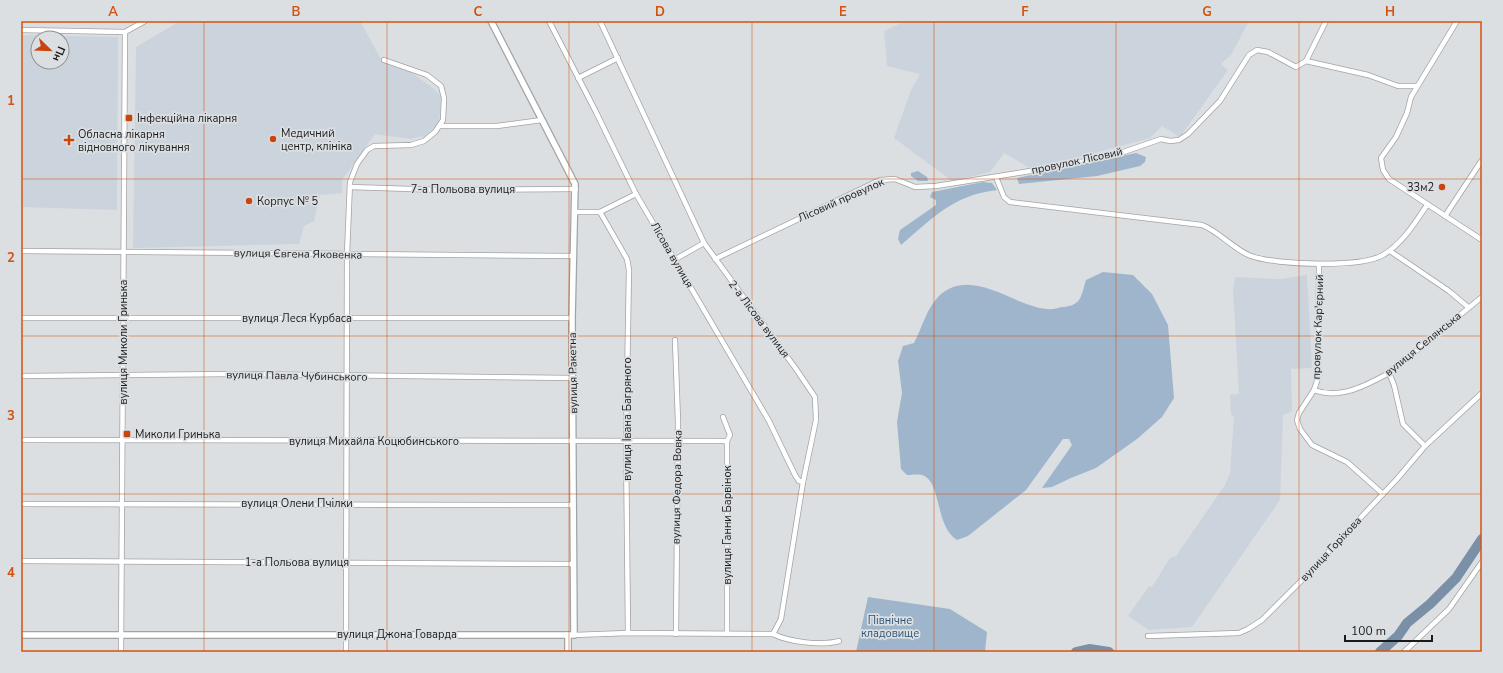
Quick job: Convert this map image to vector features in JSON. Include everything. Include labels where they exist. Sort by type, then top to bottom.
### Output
[{"type":"street","points":[[21,30],[125,32],[145,21]]},
{"type":"street","name":"вулиця Ракетна","points":[[491,21],[571,174],[576,189],[572,318],[573,564],[571,635],[568,652]]},
{"type":"street","name":"Лісова вулиця","points":[[549,21],[636,194],[769,421],[795,475],[799,481],[803,482]]},
{"type":"street","name":"2-а Лісова вулиця","points":[[600,21],[704,243],[815,397],[816,420],[803,482],[781,619],[773,634]]},
{"type":"street","points":[[1326,21],[1306,61],[1368,75],[1398,86],[1417,86]]},
{"type":"street","points":[[1457,21],[1417,86],[1409,102],[1407,113],[1396,137],[1381,158],[1382,165],[1389,179],[1482,240]]},
{"type":"street","name":"вулиця Миколи Гринька","points":[[121,652],[125,32]]},
{"type":"street","name":"провулок Лісовий","points":[[996,177],[1115,155],[1161,138],[1170,141],[1179,140],[1188,134],[1220,101],[1249,55],[1257,50],[1268,52],[1296,67],[1306,61]]},
{"type":"street","points":[[578,78],[618,58]]},
{"type":"street","points":[[346,652],[347,254],[350,187],[352,175],[357,164],[368,150],[374,146],[411,145],[424,141],[440,126],[443,120],[444,98],[441,86],[427,75],[384,60]]},
{"type":"street","points":[[440,126],[497,126],[542,120]]},
{"type":"street","points":[[1445,216],[1482,160]]},
{"type":"street","points":[[996,177],[1004,197],[1013,203],[1059,207],[1202,225],[1213,230],[1251,256],[1319,265]]},
{"type":"street","name":"Лісовий провулок","points":[[715,259],[880,180],[895,179],[908,185],[927,187],[996,177]]},
{"type":"street","name":"7-а Польова вулиця","points":[[350,187],[442,190],[576,189]]},
{"type":"street","points":[[576,212],[600,212],[636,194]]},
{"type":"street","name":"провулок Кар'єрний","points":[[1314,390],[1318,378],[1319,265],[1371,260],[1390,251],[1409,231],[1427,205]]},
{"type":"street","name":"вулиця Івана Багряного","points":[[600,212],[628,264],[626,442],[628,633]]},
{"type":"street","points":[[674,260],[704,243]]},
{"type":"street","name":"вулиця Євгена Яковенка","points":[[21,251],[574,256]]},
{"type":"street","points":[[1390,251],[1449,291],[1468,307]]},
{"type":"street","name":"вулиця Селянська","points":[[1314,390],[1327,394],[1338,394],[1372,382],[1389,373],[1442,332],[1468,307],[1482,297]]},
{"type":"street","name":"вулиця Леся Курбаса","points":[[21,318],[572,318]]},
{"type":"street","name":"вулиця Федора Вовка","points":[[675,340],[677,441],[676,634]]},
{"type":"street","points":[[1389,373],[1394,385],[1403,424],[1425,446]]},
{"type":"street","name":"вулиця Павла Чубинського","points":[[21,376],[232,374],[347,377],[573,378]]},
{"type":"street","points":[[1314,390],[1300,409],[1298,417],[1298,424],[1304,435],[1316,448],[1346,462],[1383,494]]},
{"type":"street","name":"вулиця Горіхова","points":[[1148,636],[1238,633],[1248,630],[1262,620],[1304,579],[1383,494],[1425,446],[1482,393]]},
{"type":"street","name":"вулиця Ганни Барвінок","points":[[723,417],[730,433],[727,442],[727,634]]},
{"type":"street","name":"вулиця Михайла Коцюбинського","points":[[21,440],[727,442]]},
{"type":"street","name":"вулиця Олени Пчілки","points":[[21,504],[346,503],[573,505]]},
{"type":"street","name":"1-а Польова вулиця","points":[[21,561],[573,564]]},
{"type":"street","points":[[1404,652],[1448,609],[1482,562]]},
{"type":"street","name":"вулиця Джона Говарда","points":[[21,635],[773,634],[780,638],[828,644],[839,641]]},
{"type":"shaded area","points":[[180,21],[360,21],[382,61],[412,73],[433,88],[441,96],[439,123],[425,136],[410,139],[375,134],[342,180],[342,193],[320,195],[314,221],[304,226],[299,244],[133,248],[136,47]]},
{"type":"shaded area","points":[[901,21],[1249,21],[1231,55],[1221,64],[1228,70],[1180,137],[1162,126],[1150,138],[1055,164],[1030,168],[1004,153],[990,172],[952,181],[894,138],[911,90],[920,74],[887,66],[884,31],[901,23]]},
{"type":"shaded area","name":"Обласна лікарня відновного лікування","points":[[21,35],[30,35],[30,70],[70,70],[70,36],[118,37],[117,210],[21,207]]},
{"type":"shaded area","points":[[1307,275],[1312,368],[1291,369],[1292,411],[1283,415],[1280,500],[1192,627],[1149,630],[1128,616],[1149,586],[1152,587],[1170,558],[1176,556],[1225,485],[1230,473],[1234,417],[1231,414],[1230,395],[1239,394],[1233,289],[1235,277],[1280,279]]},
{"type":"green space","points":[[1136,153],[1146,157],[1145,162],[1140,166],[1097,176],[1019,184],[1017,178]]},
{"type":"green space","points":[[918,171],[927,177],[928,181],[918,181],[911,176],[911,173]]},
{"type":"green space","points":[[983,182],[992,183],[997,190],[968,197],[956,202],[944,209],[901,245],[898,239],[900,230],[936,205],[936,200],[930,197],[932,192]]},
{"type":"green space","points":[[1103,272],[1133,275],[1152,294],[1168,325],[1174,398],[1162,417],[1137,439],[1096,468],[1052,487],[1042,488],[1072,445],[1069,439],[1063,439],[1026,490],[968,536],[957,540],[950,534],[945,526],[931,482],[922,475],[907,475],[901,469],[897,422],[902,393],[898,361],[903,346],[914,343],[927,313],[934,302],[950,288],[964,285],[978,286],[1034,306],[1053,309],[1076,303],[1080,298],[1086,280]]},
{"type":"green space","name":"Північне кладовище","points":[[868,597],[950,609],[987,632],[985,652],[856,652]]},
{"type":"waterway","points":[[1380,652],[1398,636],[1407,623],[1430,604],[1456,578],[1482,539]]},
{"type":"waterway","points":[[1076,652],[1089,649],[1109,652]]},
{"type":"place","name":"Інфекційна лікарня","points":[[129,118]]},
{"type":"place","name":"Медичний центр, клініка","points":[[273,139]]},
{"type":"place","name":"Обласна лікарня відновного лікування","points":[[69,140]]},
{"type":"place","name":"33м2","points":[[1442,187]]},
{"type":"place","name":"Корпус № 5","points":[[249,201]]},
{"type":"place","name":"Миколи Гринька","points":[[127,434]]}]
